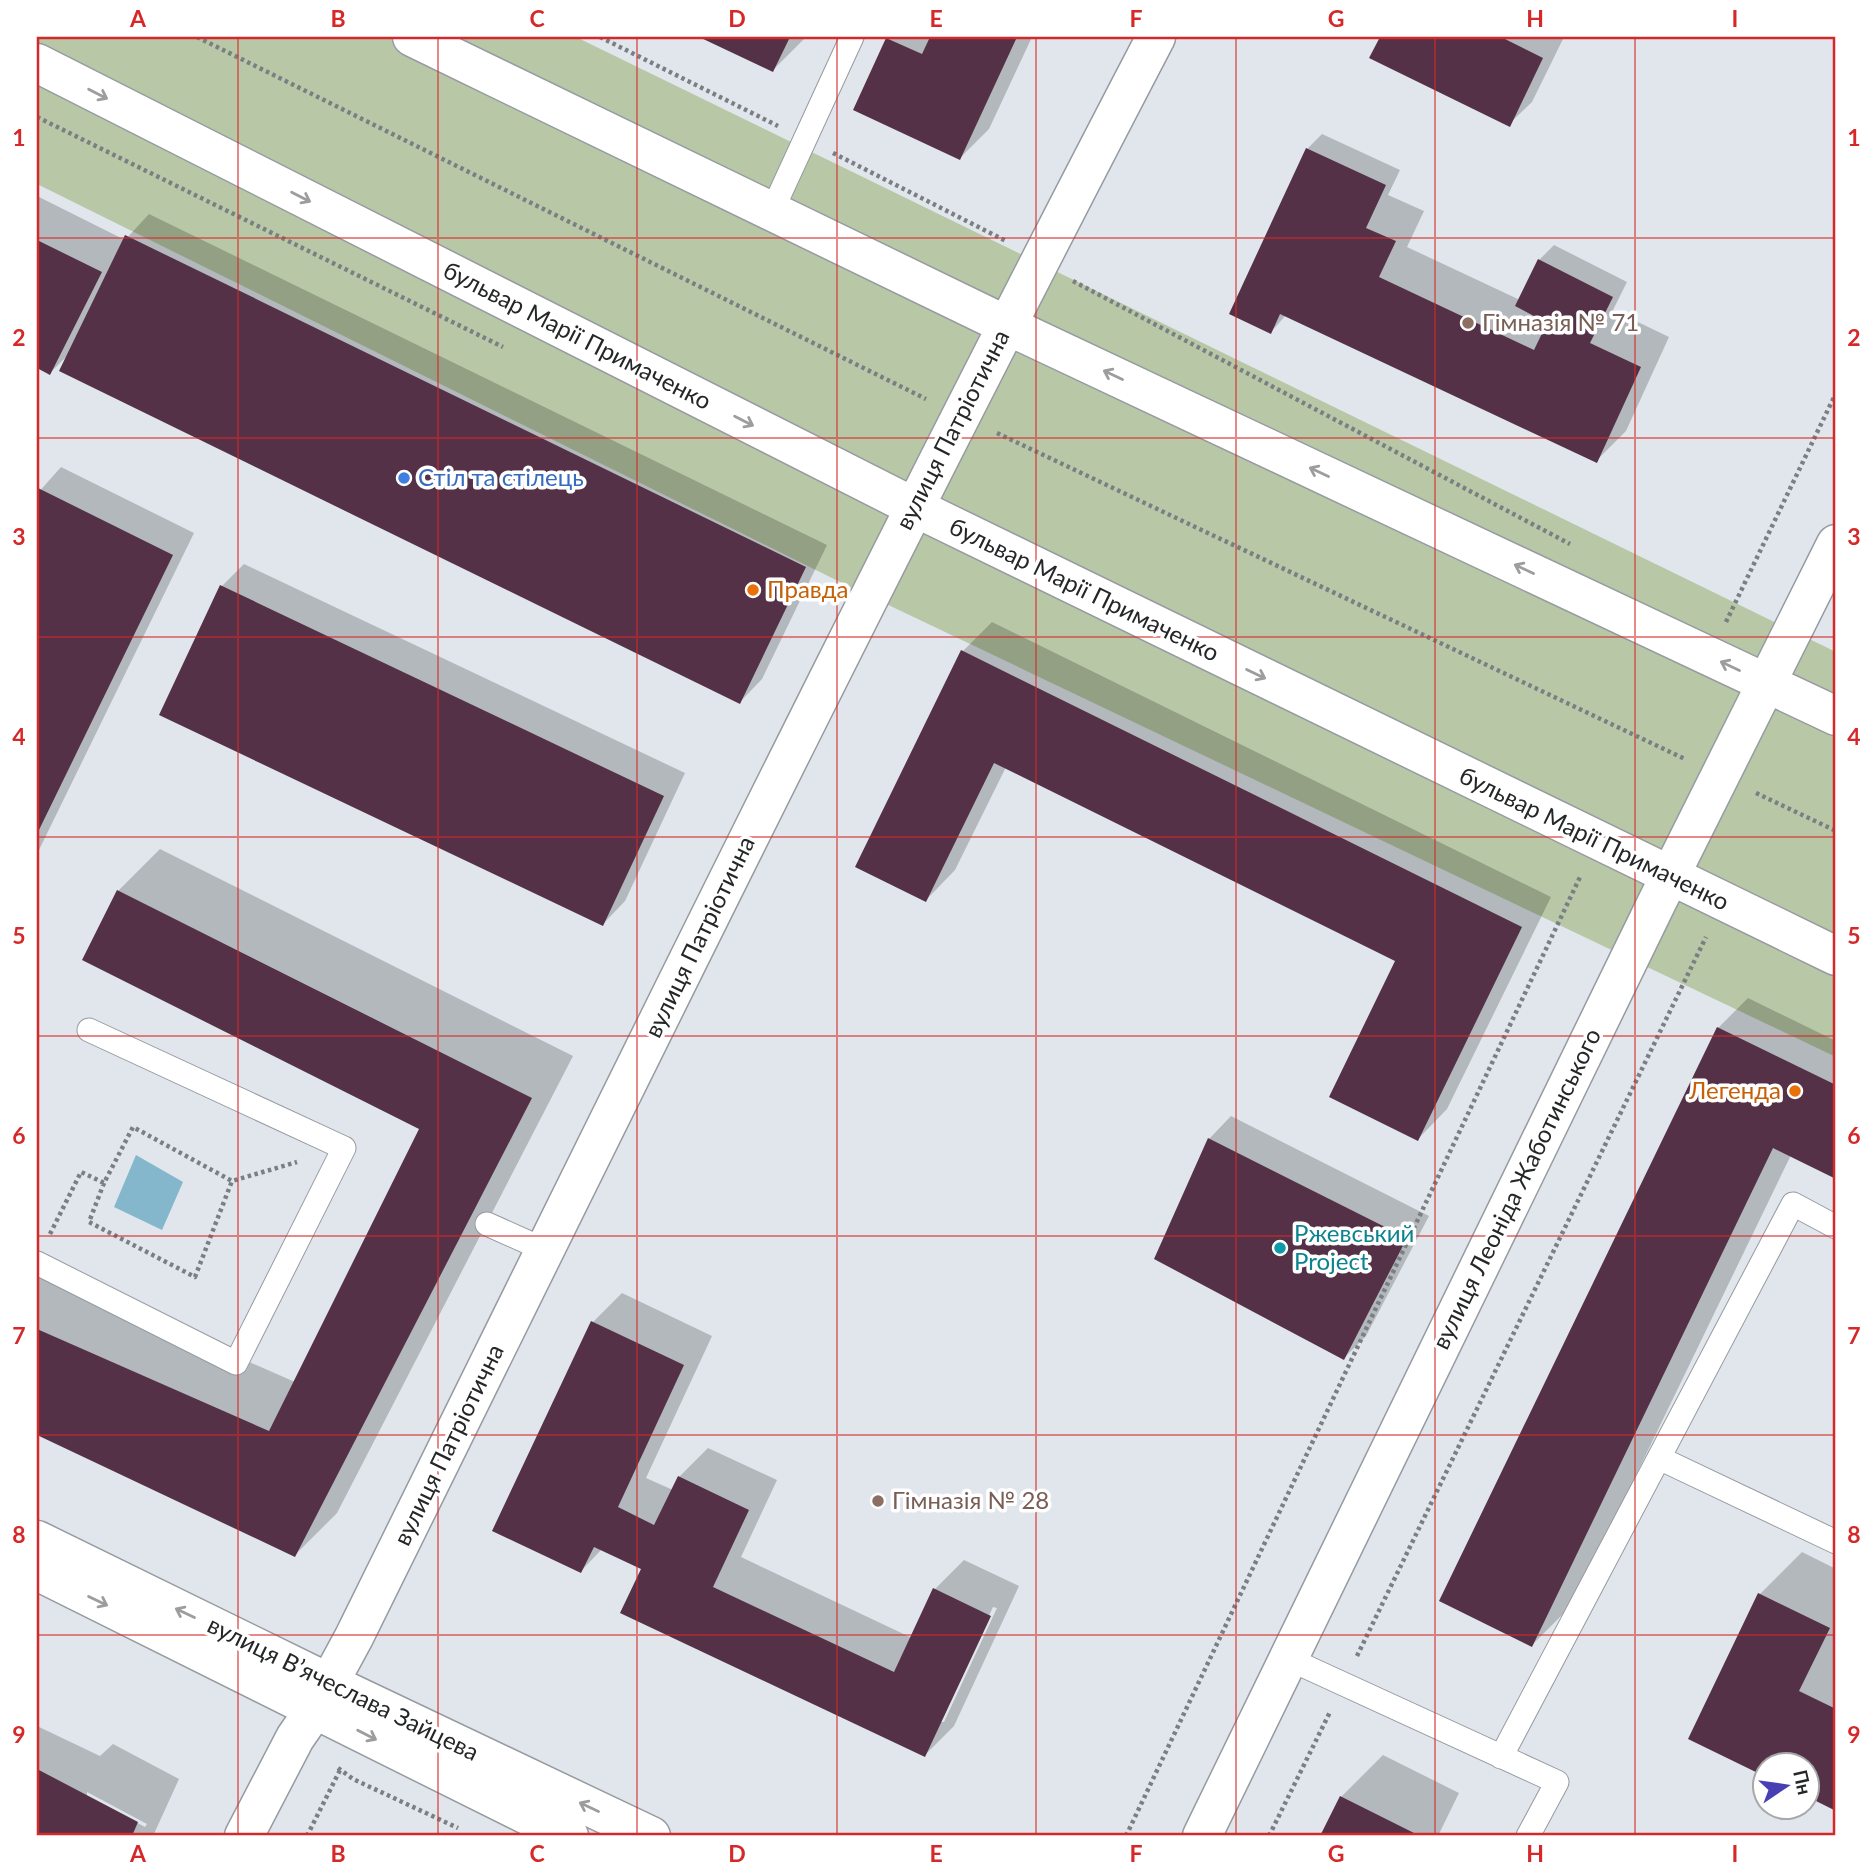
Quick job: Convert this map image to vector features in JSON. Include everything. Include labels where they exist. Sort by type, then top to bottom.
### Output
[{"type":"street","points":[[412,37],[456,46],[772,211],[1006,325],[1836,716]]},
{"type":"street","name":"вулиця Патріотична","points":[[243,1836],[295,1738],[322,1696],[354,1637],[914,507],[1156,37]]},
{"type":"street","name":"бульвар Марії Примаченко","points":[[37,63],[914,507],[1836,956]]},
{"type":"street","name":"вулиця Леоніда Жаботинського","points":[[1202,1836],[1836,544]]},
{"type":"street","name":"вулиця Вʼячеслава Зайцева","points":[[37,1540],[322,1696],[569,1836]]},
{"type":"street","name":"вулиця Вʼячеслава Зайцева","points":[[37,1571],[651,1836]]},
{"type":"lane","points":[[772,211],[852,37]]},
{"type":"lane","points":[[37,1263],[236,1363],[344,1148],[89,1030]]},
{"type":"lane","points":[[1501,1757],[1793,1204],[1836,1227]]},
{"type":"lane","points":[[487,1224],[545,1251]]},
{"type":"lane","points":[[1659,1458],[1836,1542]]},
{"type":"lane","points":[[1289,1659],[1557,1782],[1528,1836]]},
{"type":"path","points":[[197,37],[960,416],[1836,831]]},
{"type":"path","points":[[37,117],[510,351]]},
{"type":"path","points":[[1001,237],[1038,262],[1578,548]]},
{"type":"path","points":[[1725,626],[1836,393]]},
{"type":"path","points":[[1126,1836],[1585,867]]},
{"type":"path","points":[[1269,1836],[1711,927]]},
{"type":"path","points":[[232,1181],[195,1277],[89,1222],[104,1183],[132,1127],[232,1181],[344,1148]]},
{"type":"path","points":[[48,1239],[80,1172],[104,1183]]},
{"type":"path","points":[[307,1836],[340,1770]]},
{"type":"green space","points":[[37,37],[576,37],[1836,652],[1836,1057],[838,581],[37,184]]},
{"type":"water","points":[[136,1155],[183,1182],[162,1230],[114,1207]]},
{"type":"building","points":[[699,37],[790,37],[773,72]]},
{"type":"building","points":[[930,37],[1017,37],[960,160],[853,110],[886,38],[922,54]]},
{"type":"building","points":[[1380,37],[1501,37],[1543,58],[1510,127],[1369,58]]},
{"type":"building","points":[[1306,148],[1386,185],[1366,228],[1396,241],[1379,277],[1534,350],[1547,323],[1515,306],[1538,259],[1613,297],[1590,343],[1641,367],[1597,463],[1280,314],[1271,334],[1229,314]]},
{"type":"building","points":[[125,235],[806,567],[740,704],[59,371]]},
{"type":"building","points":[[37,240],[102,272],[50,375],[37,368]]},
{"type":"building","points":[[38,488],[173,555],[37,834],[37,490]]},
{"type":"building","points":[[220,585],[664,796],[603,926],[159,715]]},
{"type":"building","points":[[961,650],[1522,927],[1418,1141],[1329,1097],[1395,961],[994,763],[926,902],[855,867]]},
{"type":"building","points":[[117,890],[532,1098],[295,1557],[37,1435],[37,1329],[269,1431],[419,1129],[82,960]]},
{"type":"building","points":[[1717,1027],[1836,1085],[1836,1179],[1773,1148],[1532,1647],[1439,1601]]},
{"type":"building","name":"Ржевський Project","points":[[1208,1138],[1407,1238],[1344,1360],[1154,1259]]},
{"type":"building","points":[[591,1321],[684,1365],[618,1507],[654,1525],[678,1476],[749,1510],[713,1587],[894,1672],[933,1588],[991,1616],[925,1757],[620,1613],[641,1569],[594,1547],[581,1573],[492,1531]]},
{"type":"building","points":[[1758,1593],[1830,1628],[1799,1691],[1836,1709],[1836,1811],[1820,1803],[1820,1750],[1750,1750],[1750,1769],[1688,1739]]},
{"type":"building","points":[[37,1769],[138,1822],[132,1836],[37,1836]]},
{"type":"building","points":[[1340,1796],[1420,1836],[1320,1836]]},
{"type":"place","name":"Гімназія № 71","points":[[1468,323]]},
{"type":"place","name":"Стіл та стілець","points":[[404,478]]},
{"type":"place","name":"Правда","points":[[753,590]]},
{"type":"place","name":"Легенда","points":[[1795,1091]]},
{"type":"place","name":"Ржевський Project","points":[[1280,1248]]},
{"type":"place","name":"Гімназія № 28","points":[[878,1501]]}]
